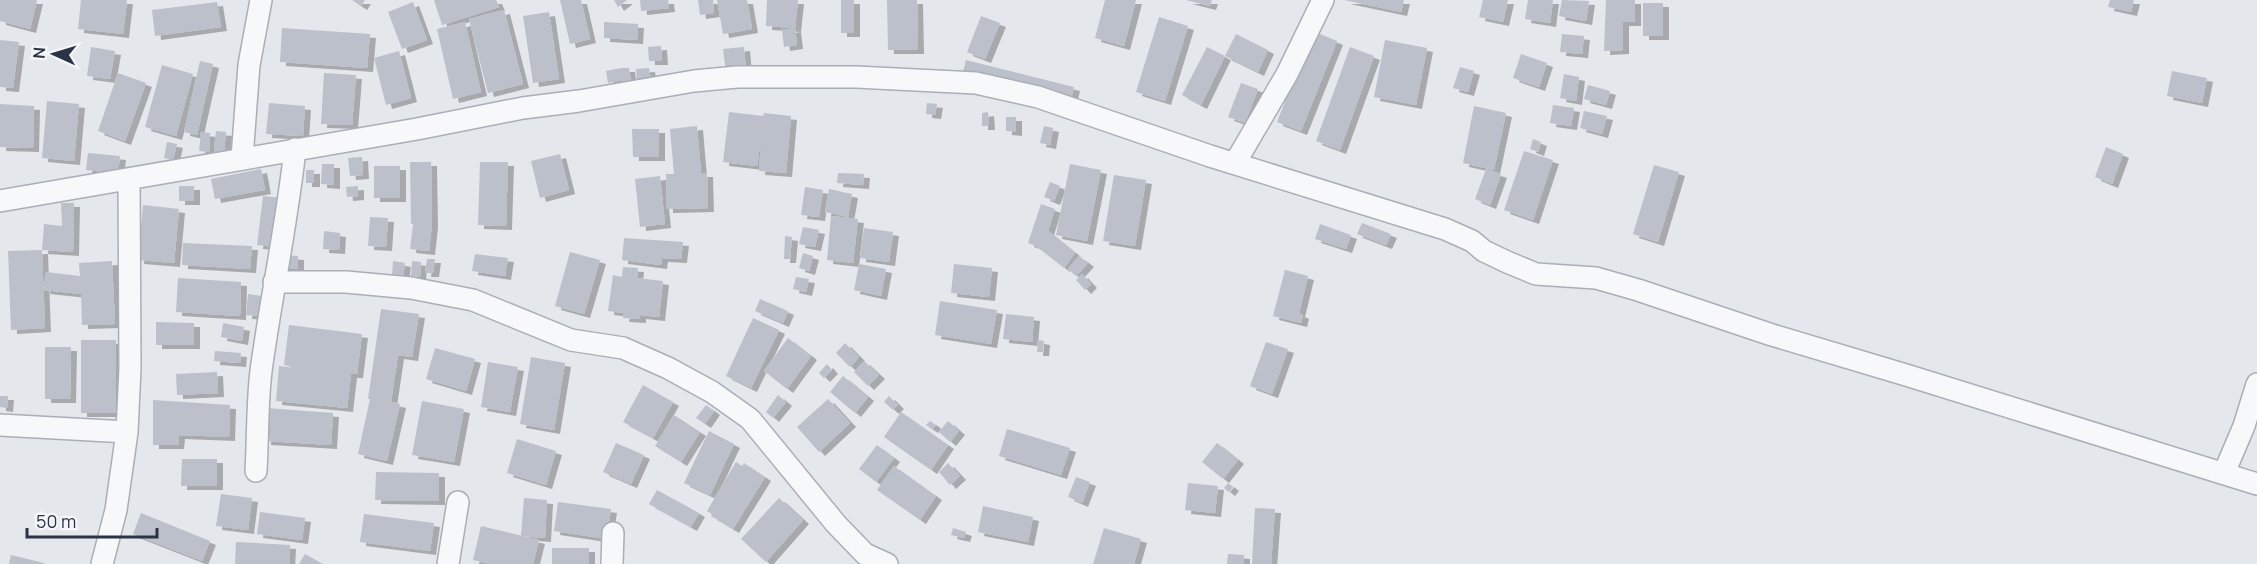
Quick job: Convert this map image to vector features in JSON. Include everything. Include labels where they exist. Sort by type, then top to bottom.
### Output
[{"type":"street","points":[[242,158],[249,65],[261,0]]},
{"type":"street","points":[[1235,163],[1287,74],[1323,0]]},
{"type":"street","points":[[0,201],[417,129],[523,108],[579,101],[694,81],[737,77],[856,77],[976,83],[1038,97],[1235,163],[1445,229],[1472,241],[1484,251],[1536,274],[1596,278],[1638,290],[1772,335],[2257,484]]},
{"type":"street","points":[[256,471],[261,374],[274,282],[288,211],[295,149]]},
{"type":"street","points":[[102,564],[117,510],[127,432],[130,368],[129,179]]},
{"type":"street","points":[[274,282],[346,282],[411,288],[473,300],[572,340],[623,348],[668,368],[712,392],[750,419],[864,559],[887,564]]},
{"type":"street","points":[[2224,473],[2244,426],[2257,384]]},
{"type":"street","points":[[0,425],[127,432]]},
{"type":"street","points":[[448,564],[458,502]]},
{"type":"street","points":[[612,564],[613,533]]},
{"type":"building","points":[[0,0],[37,0],[30,29],[0,21]]},
{"type":"building","points":[[81,0],[127,0],[123,34],[78,29]]},
{"type":"building","points":[[352,0],[365,0],[361,6]]},
{"type":"building","points":[[434,0],[496,0],[499,7],[442,25]]},
{"type":"building","points":[[560,0],[581,0],[590,39],[570,44]]},
{"type":"building","points":[[614,0],[627,0],[618,7]]},
{"type":"building","points":[[640,0],[668,0],[669,8],[641,11]]},
{"type":"building","points":[[698,0],[713,0],[714,13],[700,15]]},
{"type":"building","points":[[717,0],[747,0],[752,29],[723,34]]},
{"type":"building","points":[[767,0],[798,0],[795,28],[766,26]]},
{"type":"building","points":[[841,0],[854,0],[854,33],[841,33]]},
{"type":"building","points":[[887,0],[917,0],[918,50],[888,50]]},
{"type":"building","points":[[1105,0],[1136,0],[1124,46],[1095,38]]},
{"type":"building","points":[[1186,0],[1212,0],[1210,6]]},
{"type":"building","points":[[1344,0],[1404,0],[1401,12]]},
{"type":"building","points":[[1483,0],[1508,0],[1503,22],[1479,17]]},
{"type":"building","points":[[1528,0],[1553,0],[1550,23],[1525,19]]},
{"type":"building","points":[[1562,0],[1589,1],[1586,21],[1559,16]]},
{"type":"building","points":[[1606,0],[1635,0],[1635,22],[1623,22],[1623,50],[1604,51]]},
{"type":"building","points":[[2110,0],[2134,0],[2131,12],[2108,7]]},
{"type":"building","points":[[217,2],[221,27],[155,36],[152,10]]},
{"type":"building","points":[[413,2],[427,40],[402,49],[388,12]]},
{"type":"building","points":[[1643,3],[1663,3],[1663,36],[1643,36]]},
{"type":"building","points":[[504,10],[523,84],[488,93],[469,19]]},
{"type":"building","points":[[549,12],[559,79],[533,83],[523,16]]},
{"type":"building","points":[[981,16],[1000,23],[985,59],[967,52]]},
{"type":"building","points":[[1159,17],[1188,26],[1165,101],[1136,92]]},
{"type":"building","points":[[465,22],[481,92],[453,99],[437,29]]},
{"type":"building","points":[[604,22],[638,24],[637,40],[604,38]]},
{"type":"building","points":[[282,28],[370,34],[367,68],[280,62]]},
{"type":"building","points":[[795,28],[797,45],[784,47],[782,30]]},
{"type":"building","points":[[1313,31],[1337,41],[1301,131],[1277,122]]},
{"type":"building","points":[[1236,34],[1268,50],[1258,72],[1225,56]]},
{"type":"building","points":[[1562,34],[1584,36],[1582,54],[1560,52]]},
{"type":"building","points":[[0,40],[19,42],[13,88],[0,87]]},
{"type":"building","points":[[1385,40],[1427,48],[1416,105],[1374,97]]},
{"type":"building","points":[[661,46],[662,61],[649,61],[648,47]]},
{"type":"building","points":[[91,47],[115,51],[110,79],[87,76]]},
{"type":"building","points":[[744,47],[746,70],[726,73],[723,49]]},
{"type":"building","points":[[1207,47],[1225,56],[1201,105],[1182,95]]},
{"type":"building","points":[[1350,47],[1374,56],[1340,150],[1316,141]]},
{"type":"building","points":[[399,51],[411,98],[386,105],[374,58]]},
{"type":"building","points":[[1521,54],[1547,63],[1539,87],[1513,78]]},
{"type":"building","points":[[966,60],[1074,87],[1071,99],[963,72]]},
{"type":"building","points":[[200,61],[213,64],[197,135],[184,132]]},
{"type":"building","points":[[162,65],[193,74],[176,136],[145,127]]},
{"type":"building","points":[[1460,67],[1474,71],[1468,92],[1453,88]]},
{"type":"building","points":[[629,68],[631,83],[623,84],[622,80],[608,83],[606,71]]},
{"type":"building","points":[[649,68],[651,81],[637,83],[636,69]]},
{"type":"building","points":[[2172,71],[2207,78],[2202,103],[2167,96]]},
{"type":"building","points":[[118,73],[146,83],[125,141],[98,131]]},
{"type":"building","points":[[324,73],[356,75],[352,125],[321,124]]},
{"type":"building","points":[[1564,74],[1579,77],[1576,101],[1560,98]]},
{"type":"building","points":[[1241,83],[1258,89],[1245,123],[1228,117]]},
{"type":"building","points":[[1588,85],[1610,91],[1606,105],[1584,99]]},
{"type":"building","points":[[47,101],[79,104],[74,161],[42,158]]},
{"type":"building","points":[[269,103],[305,106],[303,136],[266,134]]},
{"type":"building","points":[[927,103],[937,104],[935,115],[926,114]]},
{"type":"building","points":[[0,104],[34,106],[33,148],[0,147]]},
{"type":"building","points":[[1553,105],[1574,108],[1571,126],[1550,123]]},
{"type":"building","points":[[1474,106],[1506,113],[1494,170],[1463,163]]},
{"type":"building","points":[[1584,111],[1607,116],[1602,134],[1580,128]]},
{"type":"building","points":[[729,112],[763,116],[764,113],[791,116],[786,173],[759,171],[762,131],[757,166],[723,162]]},
{"type":"building","points":[[988,112],[989,126],[982,126],[982,113]]},
{"type":"building","points":[[1006,117],[1016,117],[1016,132],[1006,131]]},
{"type":"building","points":[[697,126],[701,173],[707,173],[708,208],[667,209],[666,174],[674,174],[670,129]]},
{"type":"building","points":[[1044,126],[1053,128],[1050,145],[1040,143]]},
{"type":"building","points":[[632,129],[659,129],[659,157],[633,157]]},
{"type":"building","points":[[216,131],[226,132],[224,152],[214,151]]},
{"type":"building","points":[[201,132],[210,133],[209,152],[199,151]]},
{"type":"building","points":[[1533,139],[1541,142],[1538,152],[1530,149]]},
{"type":"building","points":[[167,142],[177,144],[173,160],[164,158]]},
{"type":"building","points":[[2106,147],[2123,154],[2112,184],[2095,177]]},
{"type":"building","points":[[1524,151],[1553,160],[1533,220],[1504,210]]},
{"type":"building","points":[[88,153],[120,156],[118,173],[86,170]]},
{"type":"building","points":[[560,154],[569,190],[540,198],[531,161]]},
{"type":"building","points":[[362,157],[363,175],[350,176],[348,158]]},
{"type":"building","points":[[410,162],[431,162],[432,224],[429,251],[410,249],[413,224],[411,224]]},
{"type":"building","points":[[480,162],[508,162],[506,226],[478,225]]},
{"type":"building","points":[[322,164],[334,164],[334,185],[321,184]]},
{"type":"building","points":[[1070,164],[1101,170],[1087,241],[1056,235]]},
{"type":"building","points":[[1654,165],[1679,172],[1658,242],[1633,234]]},
{"type":"building","points":[[374,166],[400,166],[400,198],[374,198]]},
{"type":"building","points":[[261,169],[265,190],[215,199],[211,179]]},
{"type":"building","points":[[1486,169],[1501,174],[1490,205],[1475,199]]},
{"type":"building","points":[[306,170],[314,170],[314,183],[306,183]]},
{"type":"building","points":[[838,173],[864,174],[863,185],[837,183]]},
{"type":"building","points":[[1114,175],[1146,180],[1135,246],[1103,241]]},
{"type":"building","points":[[660,176],[665,224],[640,227],[635,179]]},
{"type":"building","points":[[1050,182],[1060,186],[1054,201],[1044,197]]},
{"type":"building","points":[[179,186],[194,186],[194,201],[179,201]]},
{"type":"building","points":[[358,186],[358,196],[347,197],[346,187]]},
{"type":"building","points":[[805,187],[823,190],[819,217],[801,215]]},
{"type":"building","points":[[829,189],[852,194],[848,217],[825,212]]},
{"type":"building","points":[[263,196],[282,198],[276,247],[257,245]]},
{"type":"building","points":[[61,203],[74,203],[73,252],[42,250],[44,224],[62,226]]},
{"type":"building","points":[[1041,204],[1055,209],[1048,231],[1075,253],[1064,268],[1036,246],[1028,243]]},
{"type":"building","points":[[143,205],[179,209],[174,263],[138,260]]},
{"type":"building","points":[[831,216],[858,219],[853,263],[827,260]]},
{"type":"building","points":[[370,217],[388,218],[386,247],[368,246]]},
{"type":"building","points":[[1362,223],[1391,234],[1386,245],[1357,234]]},
{"type":"building","points":[[1320,224],[1351,235],[1346,249],[1315,239]]},
{"type":"building","points":[[803,227],[819,230],[815,247],[799,244]]},
{"type":"building","points":[[864,228],[893,232],[889,262],[860,258]]},
{"type":"building","points":[[324,231],[340,233],[339,250],[323,249]]},
{"type":"building","points":[[785,236],[792,237],[790,259],[784,259]]},
{"type":"building","points":[[624,238],[683,242],[681,259],[662,258],[661,265],[622,260]]},
{"type":"building","points":[[183,243],[252,246],[250,269],[182,265]]},
{"type":"building","points":[[42,250],[45,328],[11,330],[8,251]]},
{"type":"building","points":[[570,252],[600,260],[584,314],[555,306]]},
{"type":"building","points":[[803,253],[813,256],[809,271],[799,268]]},
{"type":"building","points":[[475,254],[508,258],[505,276],[472,271]]},
{"type":"building","points":[[283,255],[298,256],[298,269],[282,268]]},
{"type":"building","points":[[1079,256],[1088,263],[1076,276],[1068,269]]},
{"type":"building","points":[[427,259],[435,259],[433,273],[425,273]]},
{"type":"building","points":[[112,261],[115,324],[82,325],[81,294],[44,290],[46,272],[80,276],[79,263]]},
{"type":"building","points":[[393,261],[405,263],[403,277],[392,276]]},
{"type":"building","points":[[412,261],[421,262],[420,277],[411,276]]},
{"type":"building","points":[[859,264],[886,269],[881,296],[854,290]]},
{"type":"building","points":[[954,264],[992,268],[989,297],[951,293]]},
{"type":"building","points":[[623,267],[638,268],[637,278],[663,281],[659,317],[640,315],[640,319],[623,318],[624,313],[608,311],[613,275],[622,277]]},
{"type":"building","points":[[1285,270],[1308,276],[1299,313],[1303,315],[1301,323],[1273,316]]},
{"type":"building","points":[[1082,274],[1091,284],[1085,290],[1076,280]]},
{"type":"building","points":[[796,277],[809,279],[806,292],[793,289]]},
{"type":"building","points":[[178,278],[241,282],[240,316],[176,312]]},
{"type":"building","points":[[248,294],[262,296],[260,316],[246,315]]},
{"type":"building","points":[[760,299],[788,311],[783,323],[755,311]]},
{"type":"building","points":[[940,301],[997,310],[991,344],[935,335]]},
{"type":"building","points":[[381,309],[419,314],[412,357],[398,355],[391,402],[400,404],[387,461],[358,454],[370,399],[368,399]]},
{"type":"building","points":[[1006,314],[1034,317],[1032,342],[1003,339]]},
{"type":"building","points":[[753,318],[779,330],[751,388],[726,376]]},
{"type":"building","points":[[156,322],[194,323],[194,345],[156,345]]},
{"type":"building","points":[[223,323],[244,327],[242,341],[221,337]]},
{"type":"building","points":[[289,325],[362,334],[357,374],[351,374],[347,408],[276,401],[279,366],[296,368],[284,365]]},
{"type":"building","points":[[788,338],[811,356],[787,389],[764,371]]},
{"type":"building","points":[[81,340],[116,340],[116,413],[81,413]]},
{"type":"building","points":[[1038,340],[1044,341],[1043,352],[1037,352]]},
{"type":"building","points":[[1266,342],[1288,349],[1272,394],[1250,386]]},
{"type":"building","points":[[845,343],[859,357],[850,367],[836,353]]},
{"type":"building","points":[[45,347],[71,347],[70,399],[45,399]]},
{"type":"building","points":[[435,348],[475,359],[466,391],[426,379]]},
{"type":"building","points":[[215,351],[241,353],[240,363],[214,361]]},
{"type":"building","points":[[531,357],[565,363],[554,430],[520,424]]},
{"type":"building","points":[[864,361],[879,375],[868,386],[854,372]]},
{"type":"building","points":[[488,362],[518,367],[510,412],[481,407]]},
{"type":"building","points":[[827,364],[832,370],[824,378],[819,373]]},
{"type":"building","points":[[217,372],[218,393],[177,395],[176,374]]},
{"type":"building","points":[[843,376],[868,397],[855,413],[830,392]]},
{"type":"building","points":[[643,385],[673,402],[653,438],[623,422]]},
{"type":"building","points":[[778,395],[786,402],[773,418],[766,412]]},
{"type":"building","points":[[0,396],[8,396],[7,408],[0,407]]},
{"type":"building","points":[[889,396],[898,405],[893,410],[884,402]]},
{"type":"building","points":[[828,399],[850,423],[819,452],[797,427]]},
{"type":"building","points":[[153,400],[230,405],[229,437],[179,435],[178,445],[153,445]]},
{"type":"building","points":[[422,401],[464,409],[454,462],[412,455]]},
{"type":"building","points":[[706,405],[714,411],[705,424],[696,418]]},
{"type":"building","points":[[267,408],[333,413],[331,445],[265,441]]},
{"type":"building","points":[[901,412],[948,445],[931,470],[884,437]]},
{"type":"building","points":[[674,415],[700,432],[681,462],[655,446]]},
{"type":"building","points":[[930,421],[936,425],[932,429],[926,425]]},
{"type":"building","points":[[948,421],[959,431],[950,442],[939,432]]},
{"type":"building","points":[[1007,429],[1070,448],[1061,475],[999,456]]},
{"type":"building","points":[[709,431],[734,444],[710,495],[684,483]]},
{"type":"building","points":[[517,439],[556,451],[546,485],[507,473]]},
{"type":"building","points":[[616,443],[644,455],[631,484],[603,472]]},
{"type":"building","points":[[1217,443],[1238,460],[1223,479],[1202,462]]},
{"type":"building","points":[[877,445],[894,458],[876,482],[859,469]]},
{"type":"building","points":[[182,459],[217,459],[217,486],[181,486]]},
{"type":"building","points":[[736,462],[742,466],[744,463],[765,477],[733,529],[711,516],[712,514],[707,511]]},
{"type":"building","points":[[948,463],[960,476],[950,485],[939,472]]},
{"type":"building","points":[[894,466],[936,496],[920,520],[877,490]]},
{"type":"building","points":[[376,472],[439,473],[439,501],[375,500]]},
{"type":"building","points":[[1076,477],[1090,482],[1082,503],[1068,497]]},
{"type":"building","points":[[1188,483],[1218,486],[1215,513],[1185,510]]},
{"type":"building","points":[[1228,483],[1233,487],[1229,492],[1224,488]]},
{"type":"building","points":[[657,490],[699,513],[691,527],[649,504]]},
{"type":"building","points":[[221,494],[252,498],[248,530],[216,526]]},
{"type":"building","points":[[524,498],[547,500],[545,538],[521,536]]},
{"type":"building","points":[[779,498],[803,520],[766,562],[741,539]]},
{"type":"building","points":[[558,502],[611,509],[606,539],[554,531]]},
{"type":"building","points":[[983,506],[1033,517],[1028,542],[978,532]]},
{"type":"building","points":[[1255,508],[1275,509],[1271,564],[1252,564]]},
{"type":"building","points":[[260,512],[305,518],[302,540],[257,534]]},
{"type":"building","points":[[141,513],[210,541],[202,561],[133,534]]},
{"type":"building","points":[[364,514],[434,523],[430,551],[360,542]]},
{"type":"building","points":[[481,526],[539,540],[533,564],[490,564],[473,560]]},
{"type":"building","points":[[953,528],[966,532],[964,538],[951,535]]},
{"type":"building","points":[[1104,528],[1141,539],[1134,564],[1093,564]]},
{"type":"building","points":[[236,542],[290,545],[289,564],[235,564]]},
{"type":"building","points":[[552,548],[589,548],[589,564],[552,564]]},
{"type":"building","points":[[305,554],[323,564],[299,564]]},
{"type":"building","points":[[1228,554],[1244,555],[1244,564],[1227,564]]},
{"type":"building","points":[[11,555],[44,563],[44,564],[9,564]]}]
